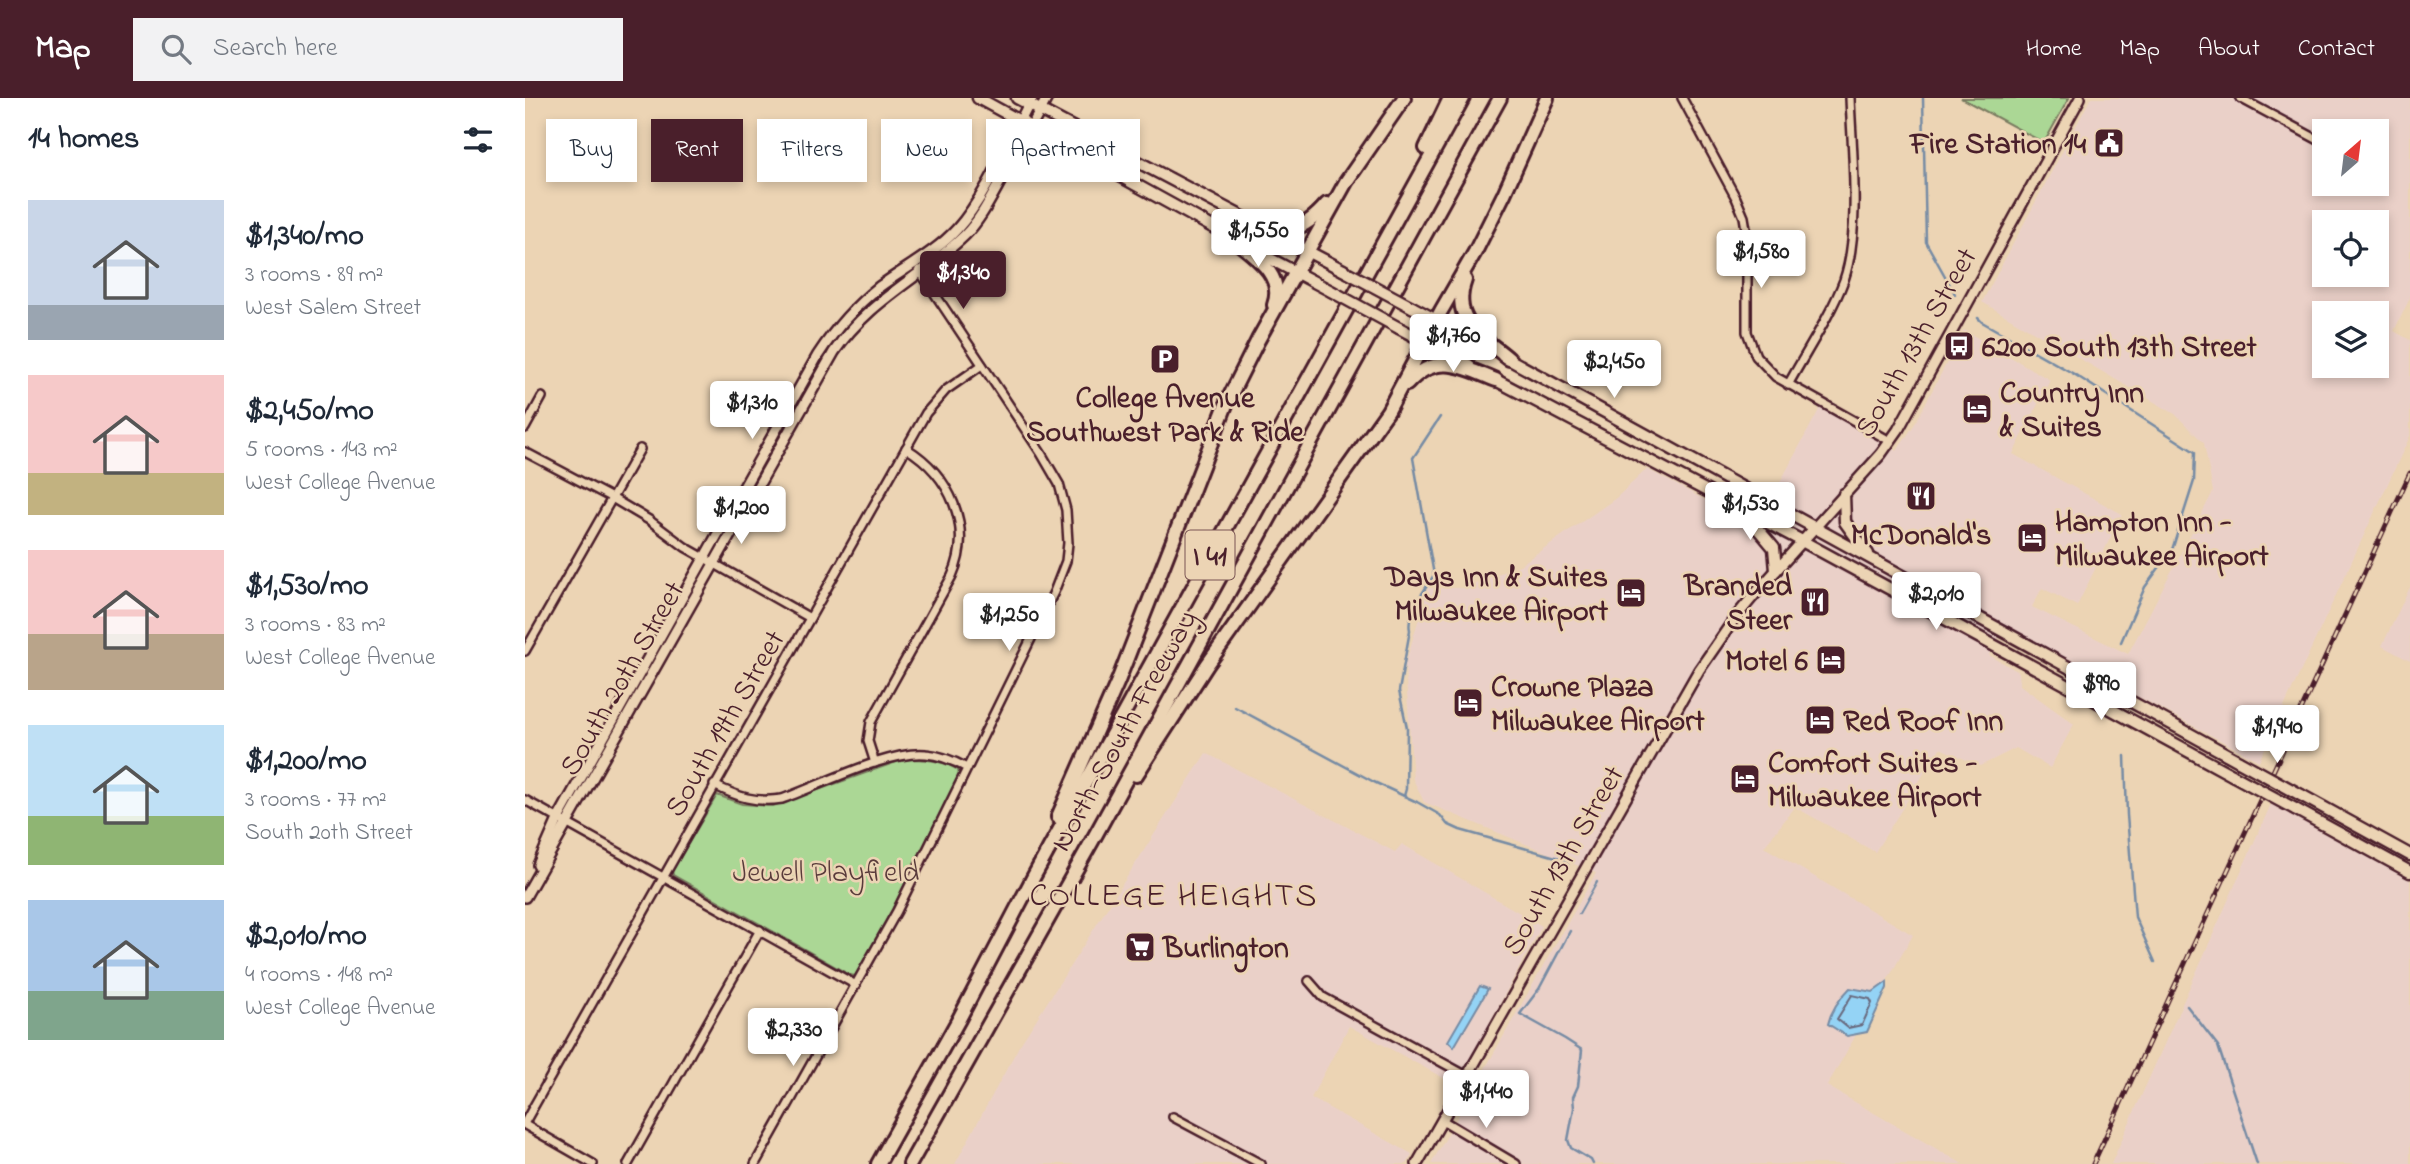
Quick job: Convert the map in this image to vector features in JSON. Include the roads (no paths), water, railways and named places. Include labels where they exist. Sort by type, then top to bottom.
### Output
[{"type":"highway","points":[[1034,876],[1118,681],[1215,429],[1264,330],[1346,182],[1404,98]]},
{"type":"highway","points":[[1387,234],[1450,98]]},
{"type":"highway","name":"North-South Freeway","points":[[878,1164],[1463,98]]},
{"type":"highway","name":"North-South Freeway","points":[[909,1164],[1096,834],[1500,98]]},
{"type":"highway","points":[[1449,191],[1506,98]]},
{"type":"highway","points":[[1096,834],[1207,665],[1398,395],[1475,252],[1547,98]]},
{"type":"highway","points":[[1254,222],[1276,229],[1299,228],[1315,217],[1346,182]]},
{"type":"highway","points":[[1234,239],[1266,266],[1274,279],[1276,299],[1264,330]]},
{"type":"highway","points":[[1475,252],[1462,288],[1461,311],[1472,327],[1509,359]]},
{"type":"highway","points":[[1398,395],[1418,373],[1440,364],[1464,368],[1496,380]]},
{"type":"main road","points":[[978,98],[1018,119]]},
{"type":"main road","points":[[1017,98],[1031,101],[1040,110],[1509,359],[2410,855]]},
{"type":"main road","points":[[1131,182],[1496,380],[1802,541],[2410,872]]},
{"type":"main road","points":[[1844,494],[1845,522],[1866,555]]},
{"type":"main road","points":[[1739,508],[1758,526],[1774,548],[1776,570]]},
{"type":"main road","points":[[1853,569],[1866,555]]},
{"type":"street","name":"South 20th Street","points":[[1035,119],[1047,98]]},
{"type":"street","points":[[1682,98],[1744,217],[1747,235],[1747,331],[1750,344],[1763,365],[1788,384],[1890,441]]},
{"type":"street","points":[[1788,384],[1837,296],[1849,261],[1853,223],[1850,98]]},
{"type":"street","name":"South 13th Street","points":[[1417,1164],[1699,670],[1735,618],[1890,441],[2080,98]]},
{"type":"street","points":[[2240,98],[2312,137]]},
{"type":"street","name":"South 20th Street","points":[[1021,119],[1031,101]]},
{"type":"street","name":"South 20th Street","points":[[563,820],[845,336],[956,229],[986,181]]},
{"type":"street","name":"South 20th Street","points":[[525,897],[563,820],[705,558],[830,338],[862,302],[963,237],[978,219],[999,182]]},
{"type":"street","points":[[755,1164],[897,911],[1054,592],[1066,561],[1066,510],[1055,477],[917,268]]},
{"type":"street","name":"South 19th Street","points":[[525,1124],[926,412],[938,397],[982,365]]},
{"type":"street","points":[[525,428],[542,397]]},
{"type":"street","points":[[525,652],[640,449]]},
{"type":"street","points":[[875,763],[868,741],[870,722],[953,576],[962,542],[959,517],[949,495],[931,467],[905,449]]},
{"type":"street","points":[[525,452],[612,498],[714,564],[810,618]]},
{"type":"street","points":[[714,785],[743,799],[767,801],[791,796],[902,755],[926,754],[948,759],[967,768]]},
{"type":"street","points":[[525,800],[856,985]]},
{"type":"street","points":[[628,1164],[760,930]]},
{"type":"street","points":[[1309,981],[1323,998],[1467,1076]]},
{"type":"street","points":[[1173,1116],[1261,1164]]},
{"type":"street","points":[[1442,1120],[1516,1164]]},
{"type":"street","points":[[525,1124],[593,1164]]},
{"type":"water","points":[[1887,982],[1887,988],[1867,1032],[1847,1036],[1828,1024],[1836,1005],[1850,988],[1873,992]]},
{"type":"water","points":[[1480,986],[1488,989],[1454,1047],[1448,1041]]},
{"type":"waterway","points":[[1923,98],[1926,242],[1955,294]]},
{"type":"waterway","points":[[1978,318],[2074,374],[2195,452],[2194,481],[2172,550],[2145,587],[2121,642]]},
{"type":"waterway","points":[[1404,796],[1407,728],[1399,691],[1411,616],[1434,575],[1413,458],[1440,417]]},
{"type":"waterway","points":[[1235,707],[1374,782],[1417,802],[1440,815],[1447,824],[1563,859],[1568,865]]},
{"type":"waterway","points":[[2125,756],[2135,917],[2155,962]]},
{"type":"waterway","points":[[1579,914],[1597,882]]},
{"type":"waterway","points":[[1570,931],[1539,989],[1520,1014],[1582,1050],[1568,1140],[1571,1148],[1593,1164]]},
{"type":"waterway","points":[[2187,1006],[2218,1046],[2257,1164]]},
{"type":"railway","points":[[2093,1164],[2410,473]]},
{"type":"place","name":"Fire Station 14","points":[[2109,143]]},
{"type":"place","name":"6200 South 13th Street","points":[[1959,346]]},
{"type":"place","name":"College Avenue Southwest Park & Ride","points":[[1165,359]]},
{"type":"place","name":"Country Inn & Suites","points":[[1977,409]]},
{"type":"place","name":"McDonald's","points":[[1921,496]]},
{"type":"place","name":"Hampton Inn - Milwaukee Airport","points":[[2032,538]]},
{"type":"place","name":"Days Inn & Suites Milwaukee Airport","points":[[1631,593]]},
{"type":"place","name":"Branded Steer","points":[[1815,602]]},
{"type":"place","name":"Motel 6","points":[[1831,660]]},
{"type":"place","name":"Crowne Plaza Milwaukee Airport","points":[[1468,703]]},
{"type":"place","name":"Red Roof Inn","points":[[1820,720]]},
{"type":"place","name":"Comfort Suites - Milwaukee Airport","points":[[1745,779]]},
{"type":"place","name":"Burlington","points":[[1140,947]]},
{"type":"district","name":"COLLEGE HEIGHTS","points":[[1174,893]]},
{"type":"park label","name":"Jewell Playfield","points":[[826,871]]}]
